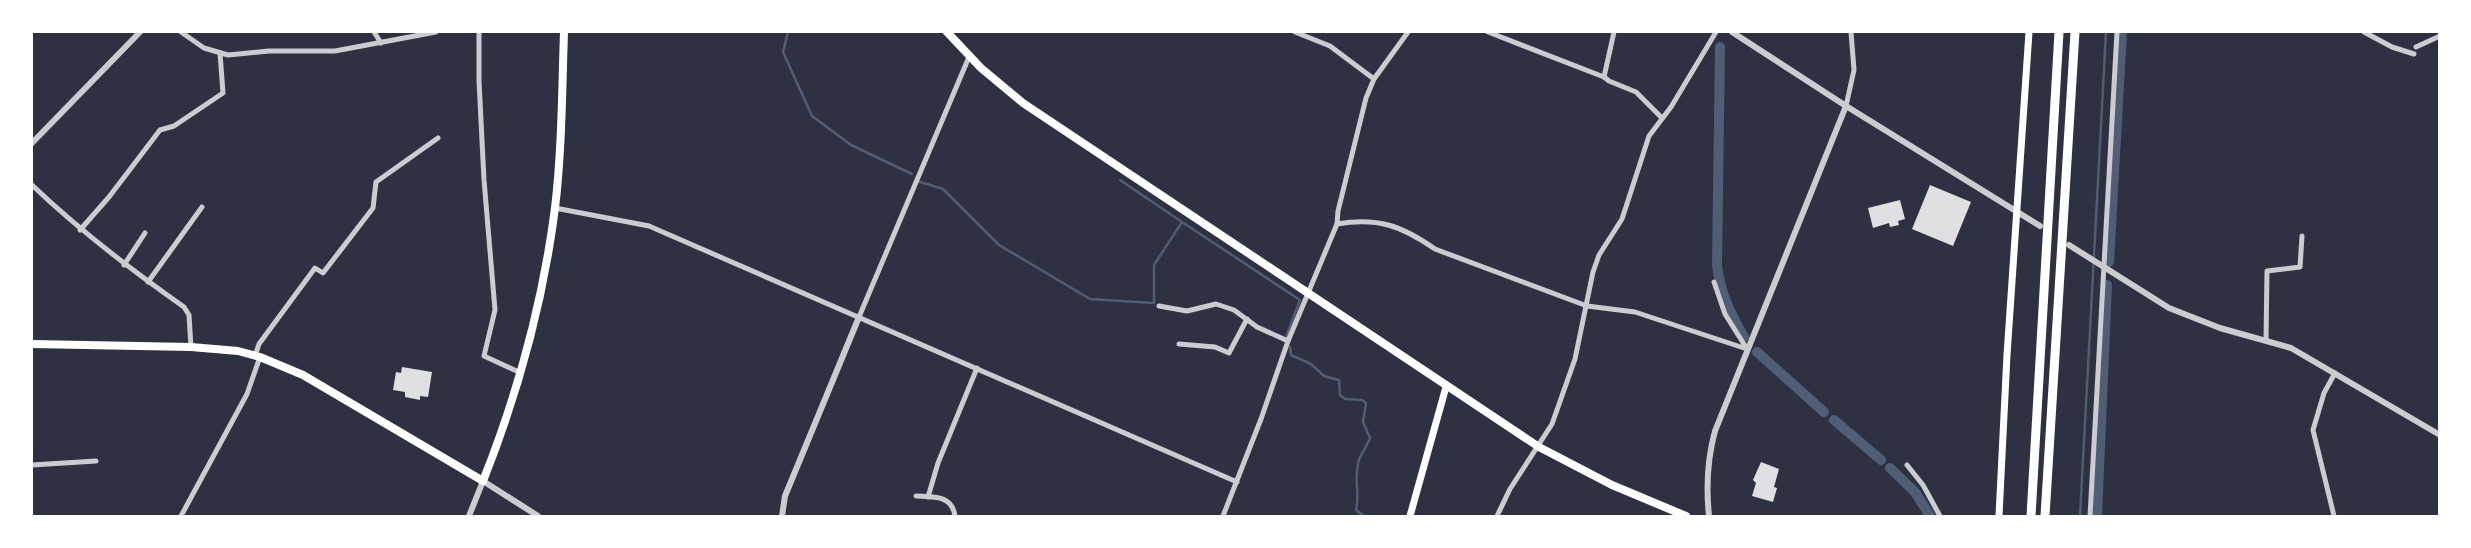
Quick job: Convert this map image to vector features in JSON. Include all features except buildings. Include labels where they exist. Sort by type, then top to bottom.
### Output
[{"type":"highway","points":[[2031,516],[2059,32]]},
{"type":"highway","points":[[2045,516],[2075,32]]},
{"type":"main road","points":[[32,344],[191,347],[238,351],[303,375],[483,481],[503,431],[537,314],[555,208],[564,32]]},
{"type":"main road","points":[[947,32],[970,57],[1023,103],[1446,387],[1539,447],[1602,480],[1686,516]]},
{"type":"main road","points":[[1999,516],[2029,32]]},
{"type":"main road","points":[[1410,516],[1446,387]]},
{"type":"street","points":[[32,143],[140,32]]},
{"type":"street","points":[[181,32],[204,48],[229,55],[269,51],[335,51],[381,43],[409,34],[436,32]]},
{"type":"street","points":[[374,32],[381,43]]},
{"type":"street","points":[[479,32],[484,180],[495,310],[484,356],[521,373]]},
{"type":"street","points":[[1295,32],[1330,46],[1374,79]]},
{"type":"street","points":[[1223,516],[1288,341],[1337,224],[1366,98],[1374,79],[1409,32]]},
{"type":"street","points":[[1488,32],[1604,76],[1636,92],[1662,118]]},
{"type":"street","points":[[1604,76],[1614,32]]},
{"type":"street","points":[[1497,516],[1510,489],[1552,424],[1575,359],[1591,279],[1599,255],[1622,219],[1649,136],[1716,32]]},
{"type":"street","points":[[1732,32],[2040,226]]},
{"type":"street","points":[[1709,516],[1706,475],[1710,450],[1747,349],[1846,106],[1854,69],[1851,32]]},
{"type":"street","points":[[2090,516],[2117,32]]},
{"type":"street","points":[[2364,32],[2392,47],[2415,50],[2440,36]]},
{"type":"street","points":[[80,230],[160,130],[174,125],[223,93],[220,53]]},
{"type":"street","points":[[782,516],[785,496],[970,57]]},
{"type":"street","points":[[181,516],[247,394],[259,344],[315,268],[323,273],[373,208],[376,182],[438,138]]},
{"type":"street","points":[[32,185],[80,230],[184,307],[189,316],[191,347]]},
{"type":"street","points":[[148,282],[202,206]]},
{"type":"street","points":[[555,208],[649,226],[1237,482]]},
{"type":"street","points":[[1337,224],[1358,220],[1384,222],[1418,237],[1435,249],[1587,306],[1635,312],[1747,349]]},
{"type":"street","points":[[124,265],[145,233]]},
{"type":"street","points":[[2266,340],[2267,271],[2300,267],[2302,236]]},
{"type":"street","points":[[2070,245],[2169,308],[2220,328],[2291,348],[2440,435]]},
{"type":"street","points":[[1714,282],[1726,314],[1747,349]]},
{"type":"street","points":[[1159,306],[1187,311],[1216,304],[1234,310],[1256,327],[1288,341]]},
{"type":"street","points":[[1180,344],[1215,347],[1229,353],[1247,319]]},
{"type":"street","points":[[928,497],[938,463],[977,368]]},
{"type":"street","points":[[2334,516],[2313,430],[2324,393],[2335,373]]},
{"type":"street","points":[[32,465],[96,461]]},
{"type":"street","points":[[1907,465],[1923,485],[1940,516]]},
{"type":"street","points":[[469,516],[483,481],[538,516]]},
{"type":"street","points":[[916,496],[944,498],[950,502],[955,516]]},
{"type":"waterway","points":[[788,32],[783,52],[812,116],[851,145],[912,174]]},
{"type":"waterway","points":[[2080,516],[2106,32]]},
{"type":"waterway","points":[[2109,262],[2122,32]]},
{"type":"waterway","points":[[1720,47],[1717,265],[1726,302],[1744,337]]},
{"type":"waterway","points":[[1120,180],[1182,222]]},
{"type":"waterway","points":[[920,182],[943,189],[999,245],[1090,299],[1154,303],[1154,265],[1182,222],[1300,300],[1286,337]]},
{"type":"waterway","points":[[2097,516],[2107,285]]},
{"type":"waterway","points":[[1290,347],[1291,355],[1311,364],[1324,376],[1339,380],[1340,395],[1345,399],[1362,400],[1366,403],[1363,422],[1370,438],[1359,461],[1356,510],[1364,516]]},
{"type":"waterway","points":[[1757,352],[1824,412]]},
{"type":"waterway","points":[[1834,420],[1881,460]]},
{"type":"waterway","points":[[1890,468],[1915,492],[1930,516]]}]
